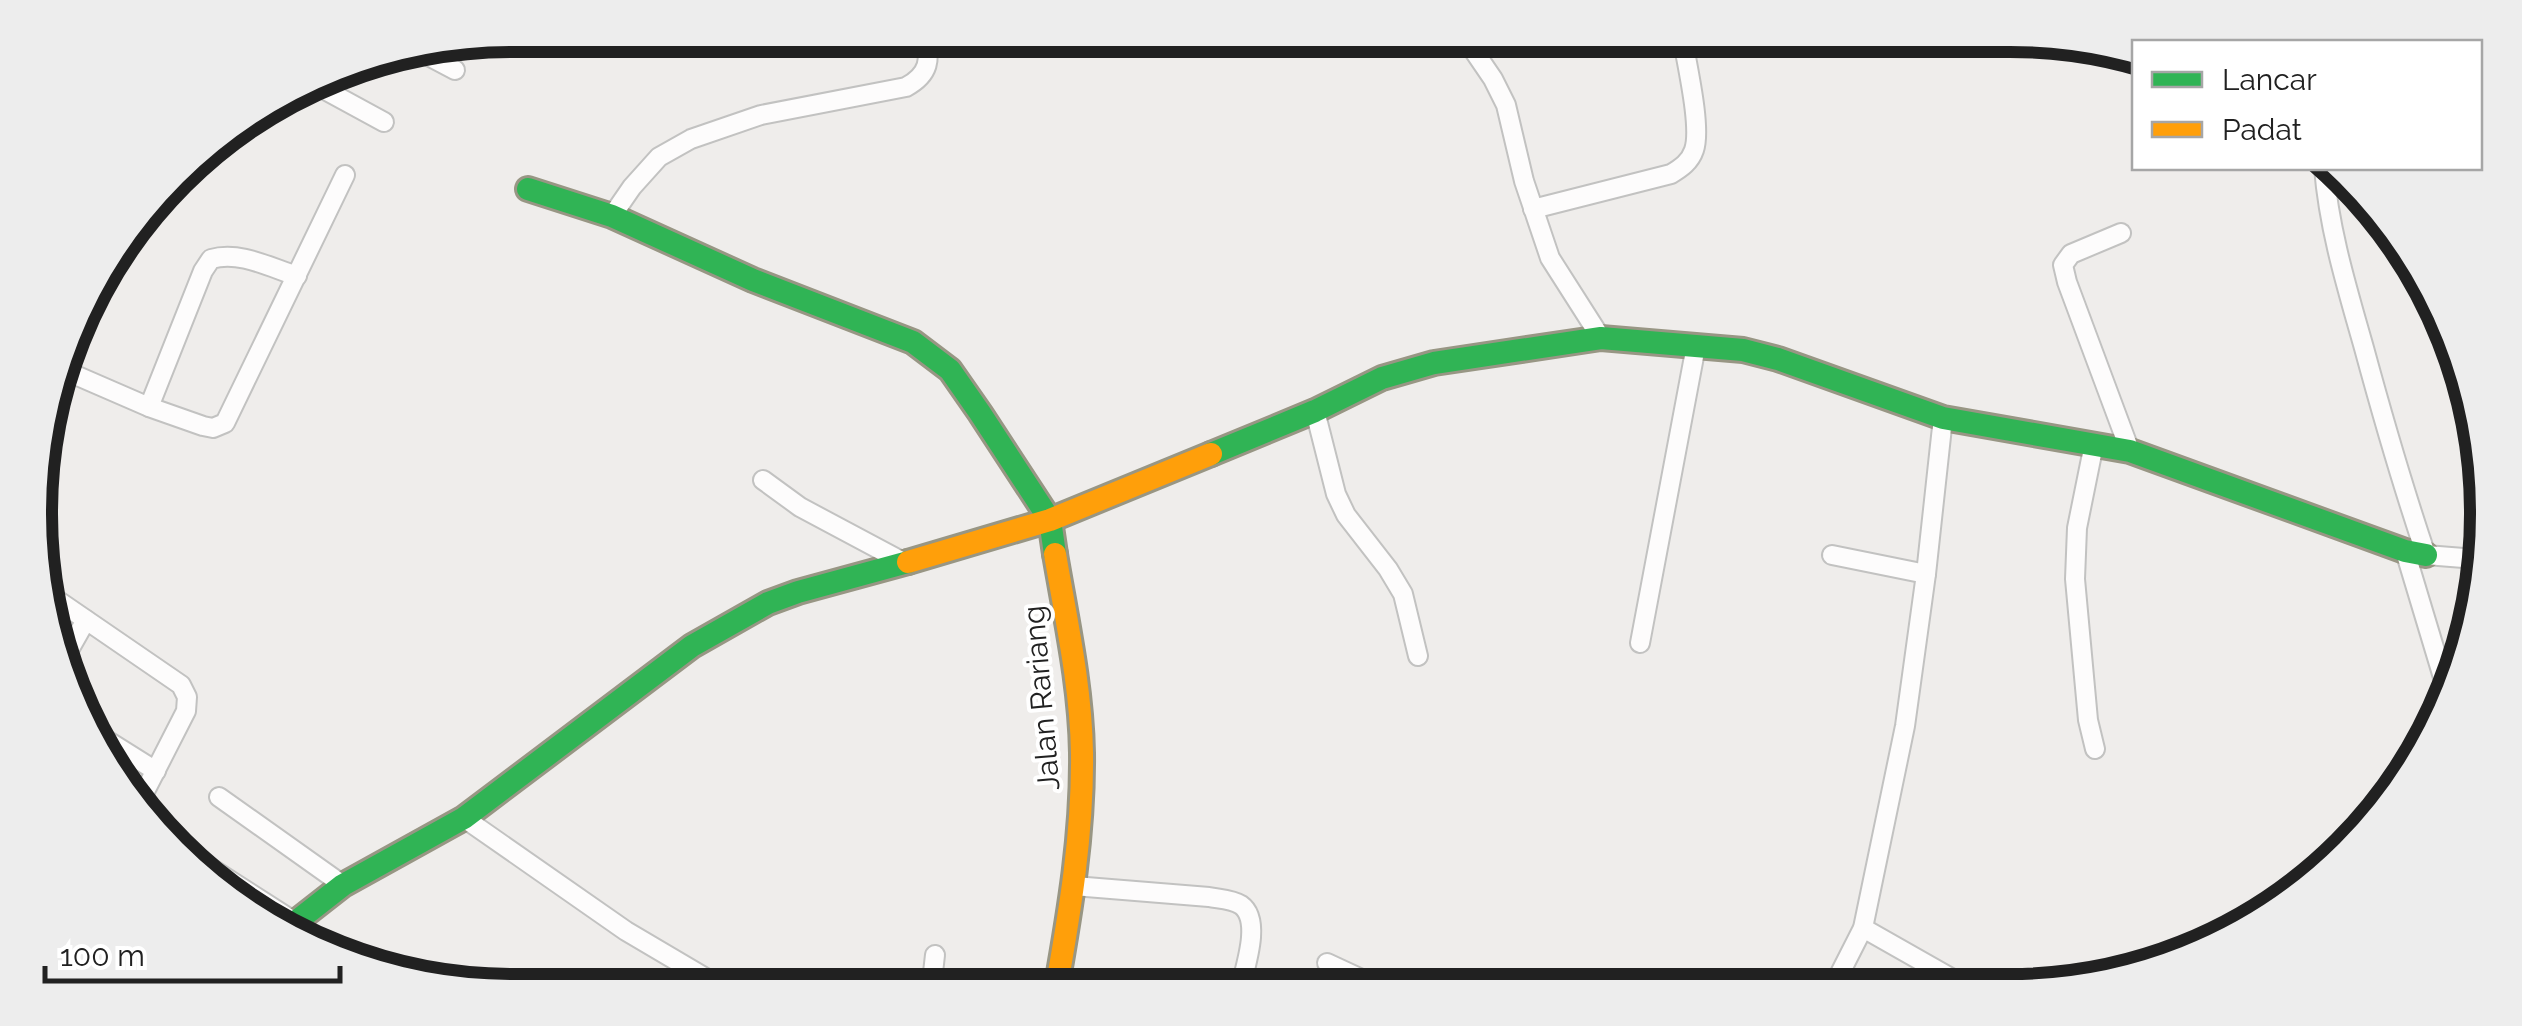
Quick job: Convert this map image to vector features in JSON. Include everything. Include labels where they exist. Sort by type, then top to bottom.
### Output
[{"type":"street","points":[[612,216],[659,157],[690,139],[761,115],[906,87],[925,72],[927,52]]},
{"type":"street","points":[[1475,52],[1506,105],[1532,209],[1550,258],[1601,338]]},
{"type":"street","points":[[1532,209],[1671,174],[1685,165],[1694,151],[1696,131],[1684,52]]},
{"type":"street","points":[[435,59],[455,70]]},
{"type":"street","points":[[328,92],[384,122]]},
{"type":"street","points":[[74,374],[203,426],[213,428],[225,423],[344,175]]},
{"type":"street","points":[[2325,178],[2337,252],[2400,480],[2442,668]]},
{"type":"street","points":[[528,190],[612,216],[753,280],[913,342],[950,370],[1050,520]]},
{"type":"street","points":[[2121,233],[2071,254],[2063,266],[2130,452]]},
{"type":"street","points":[[150,406],[211,259],[225,255],[246,259],[296,276]]},
{"type":"street","points":[[298,920],[343,886],[464,818],[692,646],[768,603],[1050,520],[1315,411],[1382,378],[1434,363],[1601,338],[1743,350],[1943,418],[2130,452],[2416,553],[2467,558]]},
{"type":"street","points":[[1640,643],[1696,346]]},
{"type":"street","points":[[1315,411],[1336,494],[1403,594],[1418,656]]},
{"type":"street","points":[[1840,974],[1863,928],[1905,726],[1943,418]]},
{"type":"street","points":[[2094,444],[2077,528],[2075,580],[2094,749]]},
{"type":"street","points":[[763,480],[800,507],[905,563]]},
{"type":"street","name":"Jalan Rariang","points":[[1050,520],[1076,684],[1082,749],[1074,886],[1059,974]]},
{"type":"street","points":[[1832,555],[1926,574]]},
{"type":"street","points":[[61,603],[181,685],[186,693],[186,711],[146,790]]},
{"type":"street","points":[[72,645],[86,620]]},
{"type":"street","points":[[116,746],[156,771]]},
{"type":"street","points":[[219,797],[343,886]]},
{"type":"street","points":[[464,818],[626,931],[699,974]]},
{"type":"street","points":[[1074,886],[1232,900],[1249,914],[1252,930],[1243,974]]},
{"type":"street","points":[[1863,928],[1944,974]]},
{"type":"street","points":[[933,974],[935,956]]},
{"type":"street","points":[[1327,963],[1351,974]]},
{"type":"traffic: fast","points":[[528,189],[612,216],[753,280],[913,342],[950,370],[980,413],[1050,520],[1055,554]]},
{"type":"traffic: fast","points":[[1211,454],[1382,378],[1434,363],[1601,338],[1743,350],[1943,418],[2130,451],[2405,551],[2426,555]]},
{"type":"traffic: fast","points":[[298,920],[343,885],[464,818],[692,646],[768,603],[908,562]]},
{"type":"traffic: slow","points":[[908,562],[1050,520],[1211,454]]},
{"type":"traffic: slow","points":[[1055,554],[1076,678],[1082,753],[1078,842],[1059,974]]}]
